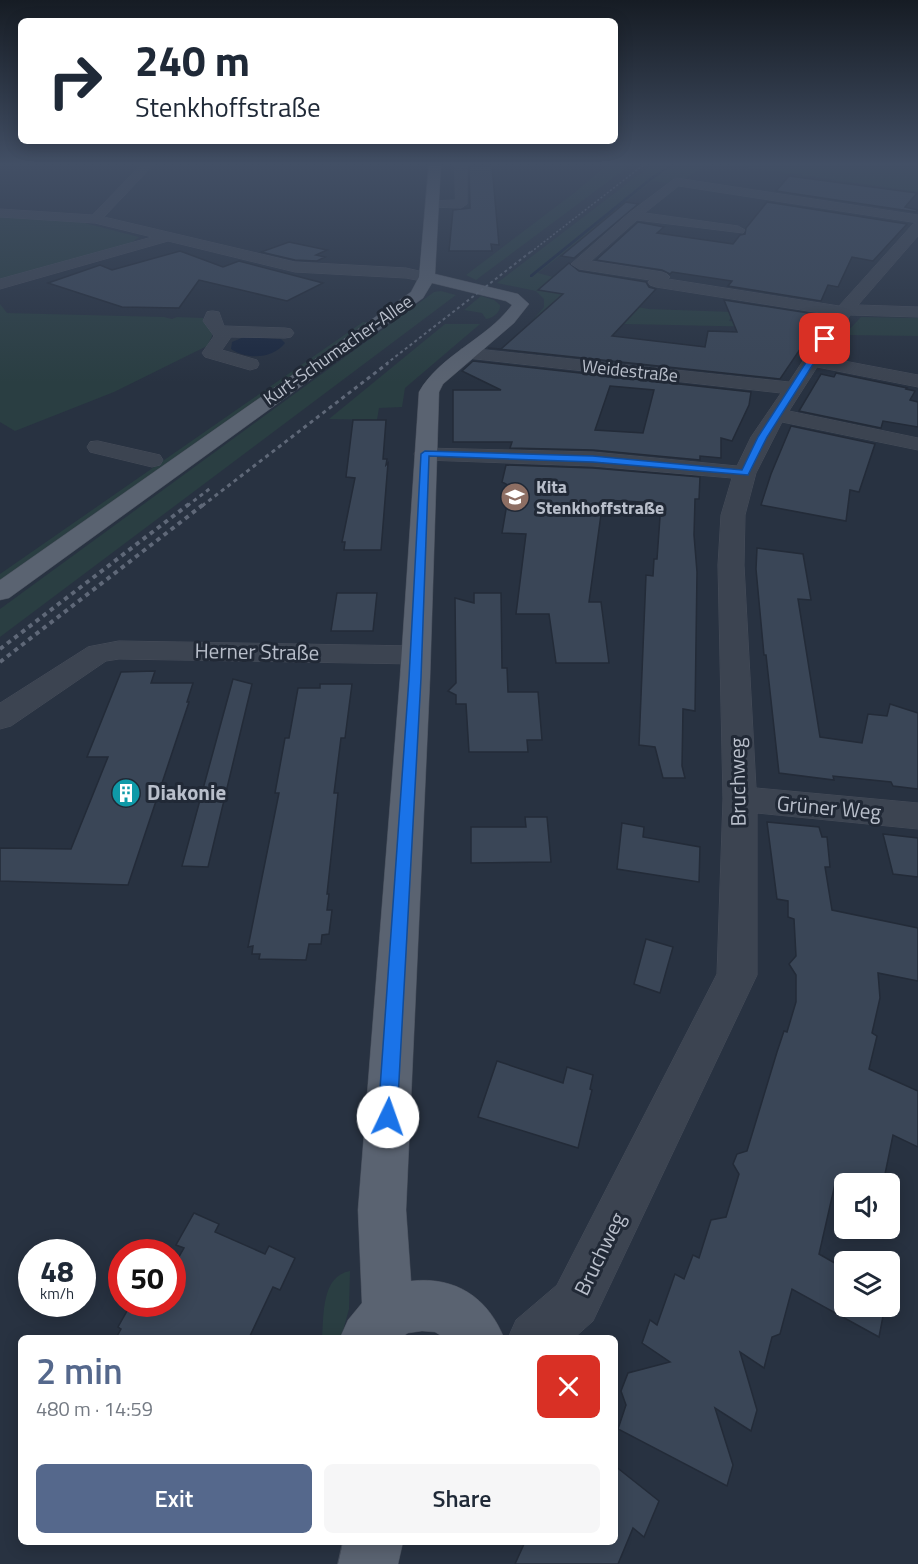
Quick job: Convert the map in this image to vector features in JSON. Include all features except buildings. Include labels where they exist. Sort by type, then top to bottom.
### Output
[{"type":"main road","points":[[377,1326],[429,392],[435,381],[506,323],[520,310],[521,304],[512,297],[427,277],[430,236]]},
{"type":"main road","name":"Kurt-Schumacher-Allee","points":[[123,480],[390,296],[427,277]]},
{"type":"main road","name":"Kurt-Schumacher-Allee","points":[[0,592],[417,295],[427,277]]},
{"type":"main road","points":[[377,1326],[412,1305],[438,1306],[461,1317],[476,1335]]},
{"type":"main road","points":[[368,1564],[372,1545]]},
{"type":"street","points":[[163,236],[309,269],[406,273],[427,277]]},
{"type":"street","points":[[611,236],[579,264],[662,276],[656,282],[844,311],[918,312]]},
{"type":"street","name":"Bruchweg","points":[[538,1335],[575,1303],[737,975],[740,799],[730,565],[733,515],[745,473],[762,437],[844,311],[910,236]]},
{"type":"street","points":[[0,284],[166,237]]},
{"type":"street","points":[[286,282],[309,269]]},
{"type":"street","points":[[0,297],[13,294],[33,274]]},
{"type":"street","points":[[250,364],[211,353],[223,336],[216,324],[285,333]]},
{"type":"street","name":"Weidestraße","points":[[467,353],[785,402],[918,444]]},
{"type":"street","points":[[811,360],[918,381]]},
{"type":"street","points":[[98,447],[152,460]]},
{"type":"street","points":[[425,454],[593,459],[745,473]]},
{"type":"street","name":"Herner Straße","points":[[0,718],[98,653],[119,650],[416,655]]},
{"type":"street","name":"Grüner Weg","points":[[740,799],[918,816]]},
{"type":"green space","points":[[0,236],[139,237],[131,243],[0,279]]},
{"type":"green space","points":[[517,236],[535,236],[476,280],[466,275]]},
{"type":"green space","points":[[559,236],[585,236],[538,273],[553,277],[539,290],[649,309],[734,312],[729,321],[814,326],[805,328],[531,322],[544,307],[544,299],[536,291],[497,283]]},
{"type":"green space","points":[[441,291],[456,295],[0,637],[0,609],[434,292]]},
{"type":"green space","points":[[481,296],[494,300],[500,305],[498,312],[486,319],[482,313],[464,310]]},
{"type":"green space","points":[[0,304],[7,313],[203,318],[212,327],[212,336],[207,346],[114,392],[15,431],[0,422]]},
{"type":"green space","points":[[861,317],[918,318],[918,336],[844,335]]},
{"type":"green space","points":[[363,322],[371,322],[0,582],[0,574]]},
{"type":"green space","points":[[445,324],[480,324],[405,388],[402,407],[379,408],[377,420],[329,419]]},
{"type":"green space","points":[[350,1271],[349,1309],[342,1335],[322,1335],[326,1298],[334,1280]]},
{"type":"water","points":[[244,337],[281,339],[285,343],[273,352],[260,356],[245,355],[231,349],[232,342]]},
{"type":"waterway","points":[[531,276],[580,236]]},
{"type":"railway","points":[[531,252],[552,236]]},
{"type":"railway","points":[[386,364],[533,250]]},
{"type":"railway","points":[[202,506],[388,363]]},
{"type":"railway","points":[[187,506],[212,487]]},
{"type":"railway","points":[[0,649],[189,504]]},
{"type":"railway","points":[[0,662],[204,504]]},
{"type":"place","name":"Kita Stenkhoffstraße","points":[[515,497]]},
{"type":"place","name":"Diakonie","points":[[126,793]]},
{"type":"route","points":[[388,1117],[415,678],[425,454],[593,459],[745,473],[762,437],[825,339]]}]
